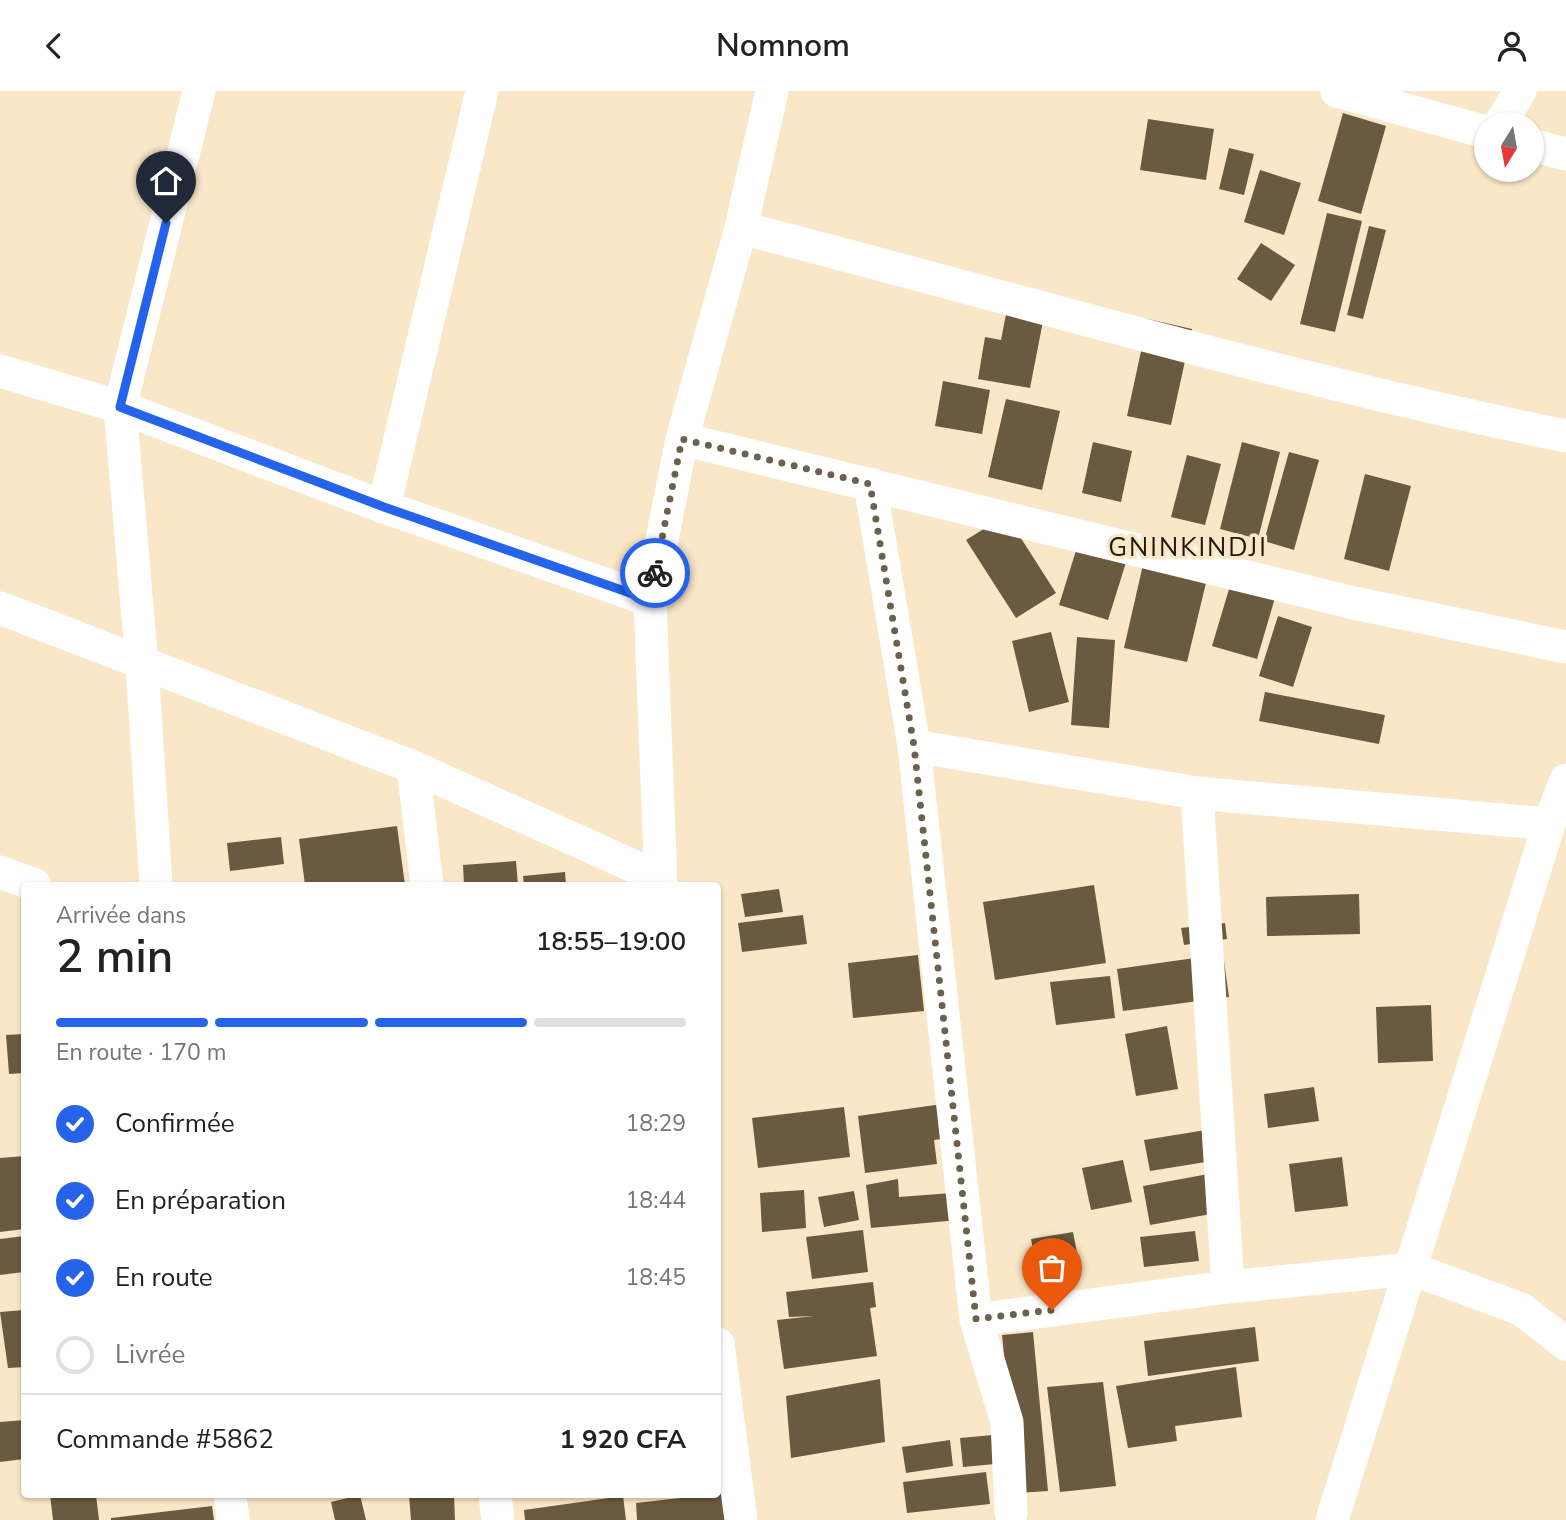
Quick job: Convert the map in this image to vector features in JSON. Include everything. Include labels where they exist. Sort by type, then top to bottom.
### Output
[{"type":"street","points":[[156,882],[142,665],[120,407],[199,91]]},
{"type":"street","points":[[384,507],[482,91]]},
{"type":"street","points":[[0,608],[142,665],[413,767],[660,882],[650,600],[682,439],[741,228],[772,91]]},
{"type":"street","points":[[1337,91],[1474,129]]},
{"type":"street","points":[[1507,112],[1520,91]]},
{"type":"street","points":[[1544,148],[1566,154]]},
{"type":"street","points":[[741,228],[1424,405],[1566,436]]},
{"type":"street","points":[[0,371],[120,407],[384,507],[650,600]]},
{"type":"street","points":[[682,439],[1340,600],[1566,647]]},
{"type":"street","points":[[870,484],[914,746],[976,1319],[1007,1422],[1011,1513]]},
{"type":"street","points":[[914,746],[1197,793],[1549,824]]},
{"type":"street","points":[[413,767],[427,882]]},
{"type":"street","points":[[1332,1520],[1549,824],[1566,780]]},
{"type":"street","points":[[1197,793],[1228,1287]]},
{"type":"street","points":[[0,872],[27,882]]},
{"type":"street","points":[[976,1319],[1228,1287],[1412,1269],[1521,1309],[1566,1344]]},
{"type":"street","points":[[721,1367],[741,1520]]},
{"type":"street","points":[[230,1498],[233,1520]]},
{"type":"street","points":[[495,1498],[498,1520]]},
{"type":"building","points":[[1343,113],[1386,126],[1361,214],[1318,201]]},
{"type":"building","points":[[1148,119],[1214,129],[1206,180],[1140,170]]},
{"type":"building","points":[[1229,148],[1254,154],[1244,195],[1219,189]]},
{"type":"building","points":[[1260,170],[1301,183],[1284,235],[1244,222]]},
{"type":"building","points":[[1327,213],[1362,221],[1335,332],[1300,324]]},
{"type":"building","points":[[1369,226],[1386,230],[1363,319],[1347,315]]},
{"type":"building","points":[[1261,243],[1295,265],[1271,301],[1237,279]]},
{"type":"building","points":[[1008,304],[1045,311],[1030,388],[978,379],[985,337],[1001,340]]},
{"type":"building","points":[[1148,319],[1192,329],[1171,425],[1127,416]]},
{"type":"building","points":[[943,381],[990,390],[982,434],[935,426]]},
{"type":"building","points":[[1006,399],[1060,411],[1042,490],[988,477]]},
{"type":"building","points":[[1093,442],[1132,451],[1121,502],[1082,493]]},
{"type":"building","points":[[1242,442],[1280,452],[1258,539],[1220,529]]},
{"type":"building","points":[[1289,452],[1319,460],[1294,550],[1264,541]]},
{"type":"building","points":[[1187,455],[1221,464],[1205,525],[1171,517]]},
{"type":"building","points":[[1365,474],[1411,486],[1389,571],[1344,559]]},
{"type":"building","points":[[1006,515],[1056,593],[1016,618],[966,540]]},
{"type":"building","points":[[1079,541],[1128,556],[1108,620],[1059,605]]},
{"type":"building","points":[[1147,547],[1211,562],[1187,662],[1124,648]]},
{"type":"building","points":[[1232,579],[1277,591],[1257,659],[1212,646]]},
{"type":"building","points":[[1278,616],[1312,627],[1293,687],[1259,676]]},
{"type":"building","points":[[1051,632],[1069,702],[1029,712],[1012,641]]},
{"type":"building","points":[[1077,637],[1115,640],[1109,728],[1071,725]]},
{"type":"building","points":[[1265,692],[1385,715],[1379,744],[1259,721]]},
{"type":"building","points":[[397,826],[405,882],[305,882],[299,839]]},
{"type":"building","points":[[281,837],[284,864],[230,871],[227,843]]},
{"type":"building","points":[[516,861],[518,882],[464,882],[463,865]]},
{"type":"building","points":[[565,872],[566,882],[524,882],[523,876]]},
{"type":"building","points":[[1094,885],[1106,963],[995,980],[983,902]]},
{"type":"building","points":[[779,889],[783,912],[745,917],[741,894]]},
{"type":"building","points":[[1359,894],[1360,934],[1267,936],[1266,897]]},
{"type":"building","points":[[803,915],[807,944],[742,952],[738,923]]},
{"type":"building","points":[[1225,923],[1227,939],[1184,945],[1181,928]]},
{"type":"building","points":[[1223,954],[1229,997],[1123,1011],[1117,969]]},
{"type":"building","points":[[918,955],[924,1011],[853,1018],[848,963]]},
{"type":"building","points":[[1110,976],[1115,1018],[1056,1025],[1050,982]]},
{"type":"building","points":[[1431,1005],[1433,1061],[1378,1063],[1376,1007]]},
{"type":"building","points":[[1167,1026],[1178,1089],[1136,1096],[1125,1034]]},
{"type":"building","points":[[21,1034],[21,1073],[9,1074],[6,1035]]},
{"type":"building","points":[[1314,1087],[1319,1121],[1268,1128],[1264,1094]]},
{"type":"building","points":[[963,1101],[968,1135],[934,1140],[937,1164],[865,1173],[858,1116]]},
{"type":"building","points":[[844,1107],[850,1157],[758,1168],[752,1118]]},
{"type":"building","points":[[1206,1130],[1212,1161],[1150,1171],[1144,1140]]},
{"type":"building","points":[[21,1156],[21,1229],[0,1232],[0,1158]]},
{"type":"building","points":[[1342,1157],[1348,1206],[1295,1212],[1289,1164]]},
{"type":"building","points":[[1123,1160],[1132,1202],[1091,1210],[1082,1168]]},
{"type":"building","points":[[1214,1173],[1222,1212],[1150,1225],[1143,1186]]},
{"type":"building","points":[[898,1179],[899,1197],[978,1191],[980,1218],[871,1228],[866,1185]]},
{"type":"building","points":[[804,1190],[806,1228],[762,1232],[760,1193]]},
{"type":"building","points":[[854,1191],[859,1220],[824,1227],[818,1197]]},
{"type":"building","points":[[863,1230],[868,1272],[812,1279],[806,1237]]},
{"type":"building","points":[[1195,1231],[1199,1261],[1144,1267],[1140,1237]]},
{"type":"building","points":[[1073,1232],[1081,1274],[1039,1282],[1031,1239]]},
{"type":"building","points":[[21,1236],[21,1272],[0,1275],[0,1239]]},
{"type":"building","points":[[873,1282],[876,1307],[870,1308],[877,1356],[784,1369],[777,1320],[814,1316],[789,1317],[786,1292]]},
{"type":"building","points":[[21,1310],[21,1367],[8,1368],[0,1312]]},
{"type":"building","points":[[1255,1327],[1259,1361],[1148,1376],[1144,1341]]},
{"type":"building","points":[[1033,1332],[1048,1491],[1018,1493],[1002,1335]]},
{"type":"building","points":[[1236,1367],[1242,1417],[1175,1426],[1177,1441],[1128,1448],[1116,1386]]},
{"type":"building","points":[[880,1379],[885,1442],[791,1458],[786,1396]]},
{"type":"building","points":[[1103,1382],[1116,1486],[1060,1492],[1047,1387]]},
{"type":"building","points":[[21,1420],[21,1459],[0,1462],[0,1422]]},
{"type":"building","points":[[1004,1434],[1006,1463],[963,1467],[960,1438]]},
{"type":"building","points":[[950,1440],[953,1466],[906,1473],[902,1447]]},
{"type":"building","points":[[986,1472],[990,1504],[907,1513],[903,1482]]},
{"type":"building","points":[[734,1492],[737,1520],[637,1520],[636,1503],[681,1498],[721,1498],[721,1493]]},
{"type":"building","points":[[50,1498],[96,1498],[99,1520],[53,1520]]},
{"type":"building","points":[[361,1498],[366,1520],[335,1520],[331,1502]]},
{"type":"building","points":[[409,1498],[454,1498],[455,1520],[411,1520]]},
{"type":"building","points":[[623,1498],[626,1520],[525,1520],[524,1510]]},
{"type":"building","points":[[212,1506],[214,1520],[111,1520],[111,1518]]},
{"type":"way so far","points":[[655,573],[682,439],[870,484],[914,746],[976,1319],[1052,1310]]},
{"type":"district","name":"GNINKINDJI","points":[[1188,547]]},
{"type":"route","points":[[166,223],[120,407],[384,507],[650,600],[655,573]]}]
